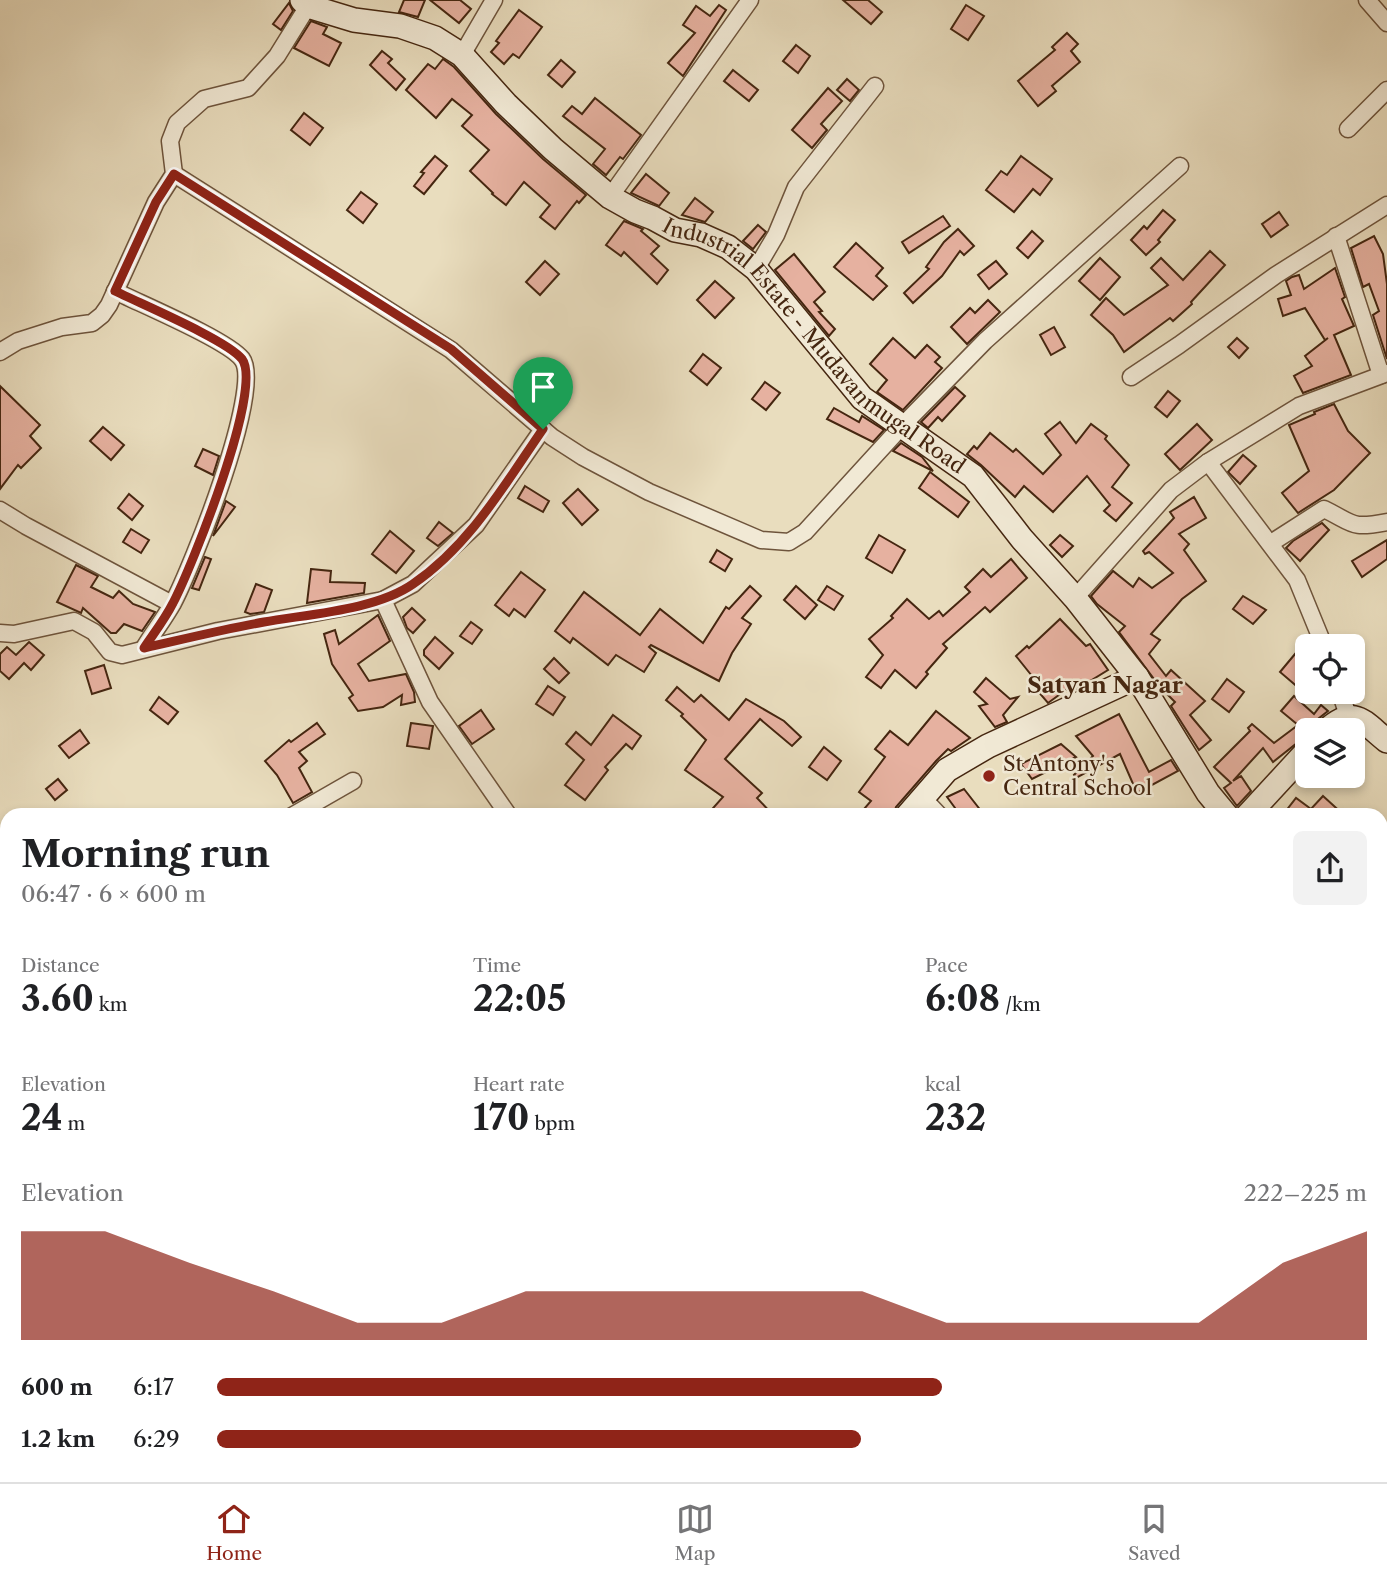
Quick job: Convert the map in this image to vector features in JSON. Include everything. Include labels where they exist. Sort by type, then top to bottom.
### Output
[{"type":"street","points":[[462,55],[494,0]]},
{"type":"street","points":[[610,197],[750,0]]},
{"type":"street","points":[[1367,0],[1387,23]]},
{"type":"street","points":[[0,352],[18,341],[62,327],[92,323],[102,315],[156,202],[174,174],[170,141],[177,122],[204,99],[248,88],[278,56],[305,3]]},
{"type":"street","name":"Industrial Estate - Mudavanmugal Road","points":[[305,3],[354,20],[400,26],[435,38],[462,55],[506,104],[553,149],[610,197],[675,230],[701,235],[728,247],[756,269],[862,398],[973,476],[1137,677],[1208,793],[1220,808]]},
{"type":"street","points":[[756,269],[776,235],[796,187],[875,86]]},
{"type":"street","points":[[1348,129],[1387,90]]},
{"type":"street","points":[[174,174],[451,349],[543,429],[583,457],[649,492],[761,540],[789,542],[805,532],[901,427],[985,341],[1180,166]]},
{"type":"street","points":[[1131,377],[1255,289],[1387,205]]},
{"type":"street","points":[[1075,598],[1171,490],[1208,462],[1299,406],[1384,374],[1336,236]]},
{"type":"street","points":[[115,291],[216,340],[243,360],[247,377],[237,434],[198,547],[172,604],[144,648]]},
{"type":"street","points":[[0,633],[15,634],[74,621],[94,632],[110,652],[122,655],[218,631],[383,600],[413,584],[476,526],[543,429]]},
{"type":"street","points":[[1208,462],[1272,543],[1297,580],[1319,634]]},
{"type":"street","points":[[1272,543],[1324,509],[1345,522],[1362,527],[1387,522]]},
{"type":"street","points":[[0,510],[172,604]]},
{"type":"street","points":[[383,600],[429,702],[503,808]]},
{"type":"street","points":[[913,808],[947,770],[988,746],[1137,677]]},
{"type":"street","points":[[1344,704],[1348,716]]},
{"type":"street","points":[[1343,718],[1348,716],[1359,719],[1387,741]]},
{"type":"street","points":[[1254,808],[1295,764]]},
{"type":"street","points":[[305,808],[353,780]]},
{"type":"street","points":[[922,797],[932,808]]},
{"type":"street","points":[[317,801],[321,808]]},
{"type":"building","points":[[404,0],[425,0],[418,17],[399,12]]},
{"type":"building","points":[[430,0],[460,0],[471,9],[459,23]]},
{"type":"building","points":[[843,0],[868,0],[882,12],[871,24]]},
{"type":"building","points":[[289,3],[293,11],[281,30],[273,24]]},
{"type":"building","points":[[719,5],[726,10],[683,76],[668,63],[695,33],[683,25],[696,6],[710,16]]},
{"type":"building","points":[[966,5],[984,16],[968,40],[951,29]]},
{"type":"building","points":[[519,10],[542,27],[519,58],[513,54],[504,64],[491,52]]},
{"type":"building","points":[[311,21],[327,27],[323,34],[341,43],[329,66],[294,48]]},
{"type":"building","points":[[1067,33],[1078,44],[1071,51],[1080,62],[1052,86],[1056,91],[1038,106],[1018,81],[1055,50],[1052,47]]},
{"type":"building","points":[[796,45],[810,56],[798,73],[783,61]]},
{"type":"building","points":[[382,51],[392,59],[388,63],[405,79],[396,90],[370,65]]},
{"type":"building","points":[[443,59],[454,67],[496,114],[543,159],[586,195],[579,203],[577,201],[555,229],[540,217],[550,205],[524,182],[506,205],[470,171],[489,150],[462,126],[472,115],[452,99],[436,118],[406,90],[428,64],[435,69]]},
{"type":"building","points":[[561,60],[575,72],[562,87],[548,75]]},
{"type":"building","points":[[733,70],[758,90],[749,101],[724,81]]},
{"type":"building","points":[[847,79],[859,90],[850,101],[837,90]]},
{"type":"building","points":[[828,88],[842,101],[821,124],[827,130],[812,148],[792,130]]},
{"type":"building","points":[[595,98],[641,135],[623,159],[620,157],[606,175],[593,164],[605,149],[563,116],[572,106],[582,114]]},
{"type":"building","points":[[304,113],[323,128],[310,145],[291,130]]},
{"type":"building","points":[[435,156],[447,166],[424,194],[414,186],[424,173],[421,172]]},
{"type":"building","points":[[1021,156],[1052,179],[1040,195],[1033,189],[1014,212],[986,190],[1001,171],[1007,175]]},
{"type":"building","points":[[646,174],[669,193],[659,206],[631,193]]},
{"type":"building","points":[[361,192],[377,204],[363,223],[347,210]]},
{"type":"building","points":[[695,198],[713,212],[705,222],[682,215]]},
{"type":"building","points":[[1163,210],[1175,220],[1158,240],[1160,242],[1146,255],[1131,240],[1144,226],[1147,229]]},
{"type":"building","points":[[1279,212],[1288,225],[1271,237],[1262,224]]},
{"type":"building","points":[[943,216],[950,226],[909,253],[902,242]]},
{"type":"building","points":[[624,221],[643,229],[641,231],[659,246],[651,254],[668,270],[657,284],[624,252],[621,256],[606,245]]},
{"type":"building","points":[[758,225],[766,232],[753,249],[743,241]]},
{"type":"building","points":[[958,229],[974,246],[964,255],[960,251],[942,276],[913,303],[904,293],[929,269],[926,267],[944,242]]},
{"type":"building","points":[[1032,231],[1043,241],[1028,258],[1017,248]]},
{"type":"building","points":[[1374,236],[1383,254],[1387,284],[1387,359],[1373,315],[1379,311],[1369,284],[1363,287],[1351,248]]},
{"type":"building","points":[[856,243],[883,268],[876,276],[887,286],[873,300],[834,267]]},
{"type":"building","points":[[1210,251],[1225,265],[1192,304],[1173,321],[1170,318],[1124,352],[1113,335],[1091,315],[1106,298],[1124,315],[1168,285],[1151,268],[1161,258],[1183,280]]},
{"type":"building","points":[[794,254],[825,292],[814,302],[822,311],[819,312],[835,329],[829,336],[775,270]]},
{"type":"building","points":[[1100,258],[1120,277],[1100,300],[1079,281]]},
{"type":"building","points":[[545,261],[559,274],[540,295],[526,282]]},
{"type":"building","points":[[996,261],[1007,274],[989,289],[978,275]]},
{"type":"building","points":[[1335,268],[1345,297],[1342,299],[1354,326],[1334,335],[1351,375],[1303,393],[1294,376],[1312,366],[1305,356],[1328,338],[1325,340],[1305,308],[1283,316],[1278,299],[1291,295],[1286,281],[1292,277],[1299,275],[1304,289]]},
{"type":"building","points":[[715,281],[734,298],[715,318],[697,300]]},
{"type":"building","points":[[988,300],[1000,312],[967,344],[951,327],[970,308],[975,313]]},
{"type":"building","points":[[1054,327],[1065,347],[1051,355],[1040,335]]},
{"type":"building","points":[[893,338],[915,358],[927,345],[940,357],[935,362],[942,368],[903,410],[877,392],[887,380],[870,364]]},
{"type":"building","points":[[1237,338],[1248,348],[1239,358],[1228,347]]},
{"type":"building","points":[[703,354],[721,368],[707,385],[690,371]]},
{"type":"building","points":[[765,382],[780,393],[766,410],[752,399]]},
{"type":"building","points":[[0,386],[40,425],[30,436],[41,448],[21,468],[18,465],[0,489]]},
{"type":"building","points":[[955,387],[965,396],[942,421],[938,417],[928,428],[921,422]]},
{"type":"building","points":[[1168,391],[1180,401],[1167,417],[1155,407]]},
{"type":"building","points":[[1334,404],[1348,431],[1370,453],[1334,490],[1298,513],[1282,493],[1309,471],[1289,425]]},
{"type":"building","points":[[834,408],[859,422],[862,416],[884,430],[873,442],[827,419]]},
{"type":"building","points":[[1060,422],[1076,443],[1091,424],[1107,436],[1105,439],[1129,465],[1112,487],[1132,503],[1116,521],[1104,511],[1110,505],[1087,476],[1053,512],[1024,486],[1015,497],[967,454],[974,446],[977,449],[990,433],[1013,452],[1016,449],[1043,474],[1061,455],[1045,434]]},
{"type":"building","points":[[1197,424],[1212,440],[1180,470],[1165,454]]},
{"type":"building","points":[[103,427],[124,445],[111,460],[90,441]]},
{"type":"building","points":[[901,443],[922,457],[933,471],[893,451]]},
{"type":"building","points":[[203,449],[219,456],[213,475],[195,466]]},
{"type":"building","points":[[1243,455],[1256,466],[1240,484],[1228,472]]},
{"type":"building","points":[[930,472],[969,502],[958,517],[919,488]]},
{"type":"building","points":[[525,486],[549,501],[543,512],[518,498]]},
{"type":"building","points":[[578,489],[598,510],[582,525],[563,503]]},
{"type":"building","points":[[129,494],[143,506],[132,520],[118,508]]},
{"type":"building","points":[[1194,497],[1206,518],[1179,534],[1189,544],[1184,550],[1206,581],[1182,599],[1151,634],[1160,640],[1149,654],[1166,676],[1171,670],[1205,701],[1190,715],[1211,740],[1199,750],[1171,706],[1175,702],[1160,687],[1119,632],[1125,626],[1091,596],[1113,571],[1133,587],[1139,578],[1152,588],[1173,573],[1149,552],[1145,554],[1143,551],[1174,518],[1170,512]]},
{"type":"building","points":[[226,501],[235,507],[213,536]]},
{"type":"building","points":[[439,522],[453,533],[438,546],[427,538]]},
{"type":"building","points":[[1322,523],[1329,530],[1300,561],[1286,548]]},
{"type":"building","points":[[131,529],[149,540],[141,553],[123,542]]},
{"type":"building","points":[[390,531],[414,551],[396,573],[372,554]]},
{"type":"building","points":[[879,535],[905,550],[892,573],[866,558]]},
{"type":"building","points":[[1060,535],[1073,546],[1062,557],[1050,545]]},
{"type":"building","points":[[1387,540],[1387,559],[1362,577],[1352,561]]},
{"type":"building","points":[[717,550],[732,559],[725,571],[710,562]]},
{"type":"building","points":[[205,557],[211,559],[199,590],[192,588]]},
{"type":"building","points":[[1011,559],[1027,578],[990,612],[985,607],[943,644],[947,648],[916,688],[895,670],[881,688],[866,677],[883,655],[869,639],[893,618],[891,616],[907,599],[929,619],[939,611],[943,616],[970,592],[965,587],[983,569],[991,577]]},
{"type":"building","points":[[76,565],[98,576],[91,587],[113,598],[119,591],[133,604],[155,612],[142,631],[124,624],[116,633],[111,633],[83,608],[81,613],[57,602]]},
{"type":"building","points":[[311,569],[331,571],[330,582],[365,583],[364,593],[307,603]]},
{"type":"building","points":[[521,572],[545,590],[525,617],[514,609],[509,616],[495,605]]},
{"type":"building","points":[[256,584],[272,590],[264,612],[250,614],[245,612]]},
{"type":"building","points":[[750,586],[761,596],[742,618],[751,624],[732,653],[719,681],[651,645],[649,647],[656,653],[644,672],[616,655],[608,665],[573,638],[570,643],[555,631],[584,592],[640,635],[660,609],[703,643],[726,607],[729,609]]},
{"type":"building","points":[[796,586],[817,605],[805,619],[784,600]]},
{"type":"building","points":[[827,586],[843,596],[834,610],[818,600]]},
{"type":"building","points":[[1243,596],[1266,610],[1253,624],[1233,609]]},
{"type":"building","points":[[412,608],[425,620],[413,633],[407,628],[403,617]]},
{"type":"building","points":[[378,615],[390,641],[358,664],[369,681],[406,674],[414,692],[415,702],[401,705],[402,695],[383,707],[358,711],[349,698],[353,695],[332,664],[324,634],[335,630],[339,644]]},
{"type":"building","points":[[1060,619],[1086,646],[1090,644],[1108,670],[1077,689],[1074,684],[1048,703],[1036,689],[1040,686],[1016,656],[1027,646],[1029,648]]},
{"type":"building","points":[[471,622],[482,630],[472,644],[460,636]]},
{"type":"building","points":[[435,637],[453,653],[439,669],[424,655],[424,650]]},
{"type":"building","points":[[29,642],[44,655],[31,670],[24,663],[9,679],[0,671],[0,654],[7,647],[16,655]]},
{"type":"building","points":[[1295,654],[1295,685],[1280,672]]},
{"type":"building","points":[[554,658],[569,673],[559,683],[544,669]]},
{"type":"building","points":[[104,665],[111,688],[92,694],[85,671]]},
{"type":"building","points":[[986,678],[1010,699],[1018,697],[1003,715],[1007,722],[995,727],[979,706],[987,704],[974,692]]},
{"type":"building","points":[[1227,679],[1244,692],[1229,712],[1212,699]]},
{"type":"building","points":[[548,686],[565,697],[553,715],[536,704]]},
{"type":"building","points":[[677,687],[694,702],[701,695],[729,720],[746,699],[784,721],[801,737],[792,746],[760,719],[725,759],[762,793],[757,798],[766,808],[713,808],[723,797],[685,770],[706,740],[681,716],[683,714],[666,700]]},
{"type":"building","points":[[1294,696],[1295,704],[1303,704],[1314,714],[1321,705],[1328,711],[1319,718],[1295,718],[1295,723],[1281,711]]},
{"type":"building","points":[[159,697],[178,712],[168,724],[150,710]]},
{"type":"building","points":[[481,710],[494,729],[472,744],[459,726]]},
{"type":"building","points":[[936,711],[970,738],[951,751],[948,749],[896,808],[865,808],[871,801],[859,792],[885,757],[875,749],[890,731],[908,745]]},
{"type":"building","points":[[1119,714],[1149,772],[1171,760],[1178,771],[1137,793],[1120,754],[1076,778],[1074,775],[1093,756],[1076,736]]},
{"type":"building","points":[[613,715],[641,736],[632,749],[626,744],[605,767],[608,770],[585,800],[565,785],[584,760],[566,744],[576,732],[591,745]]},
{"type":"building","points":[[317,723],[325,734],[299,752],[307,761],[299,768],[312,792],[293,803],[277,775],[265,761],[289,740],[291,742]]},
{"type":"building","points":[[411,723],[433,726],[429,749],[407,746]]},
{"type":"building","points":[[1252,724],[1274,743],[1295,727],[1295,745],[1273,762],[1263,748],[1233,781],[1241,776],[1251,791],[1237,806],[1224,788],[1231,783],[1214,767],[1250,731],[1248,728]]},
{"type":"building","points":[[80,730],[89,743],[69,758],[59,746]]},
{"type":"building","points":[[1061,744],[1076,757],[1032,779],[1021,764]]},
{"type":"building","points":[[824,747],[841,761],[827,780],[809,767]]},
{"type":"building","points":[[58,779],[67,790],[55,800],[46,789]]},
{"type":"building","points":[[964,789],[979,808],[955,808],[947,797]]},
{"type":"building","points":[[1323,796],[1336,808],[1312,808]]},
{"type":"building","points":[[1296,798],[1310,808],[1288,808]]},
{"type":"place","name":"St Antony's Central School","points":[[989,776]]},
{"type":"district","name":"Satyan Nagar","points":[[1105,685]]},
{"type":"route","points":[[174,174],[451,349],[543,429],[476,526],[413,584],[383,600],[144,648],[172,604],[198,547],[237,434],[247,377],[243,360],[216,340],[115,291],[156,202],[174,174]]}]
